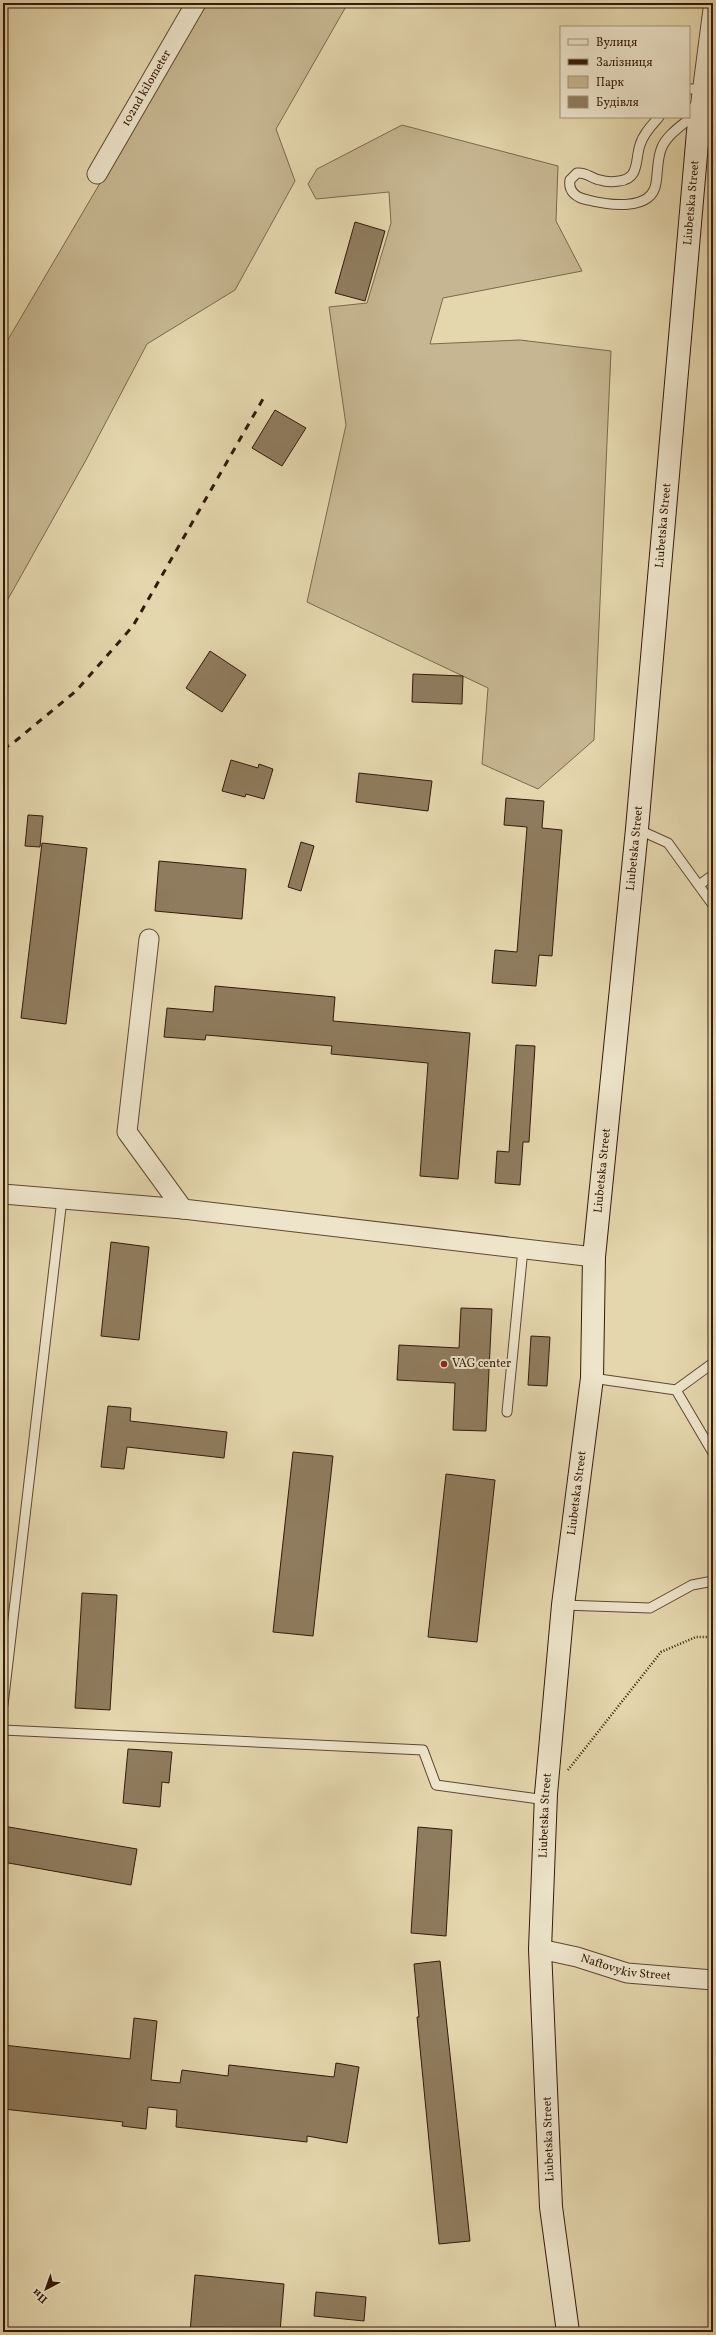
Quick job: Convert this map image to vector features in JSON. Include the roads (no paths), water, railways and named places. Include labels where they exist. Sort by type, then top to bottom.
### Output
[{"type":"main road","name":"Liubetska Street","points":[[568,2332],[552,2207],[540,1949],[546,1800],[563,1604],[592,1378],[594,1257],[637,830],[701,96]]},
{"type":"street","name":"102nd kilometer","points":[[97,174],[196,3]]},
{"type":"street","name":"Liubetska Street","points":[[701,96],[713,9]]},
{"type":"street","points":[[149,939],[127,1132],[183,1209]]},
{"type":"street","points":[[3,1194],[183,1209],[594,1257]]},
{"type":"street","name":"Naftovykiv Street","points":[[540,1949],[577,1957],[627,1973],[713,1980]]},
{"type":"lane","points":[[690,110],[701,96]]},
{"type":"lane","points":[[659,118],[644,135],[640,144],[636,167],[630,177],[618,181],[600,180],[588,174],[578,173],[570,180],[571,191],[576,196],[592,201],[635,204],[644,200],[652,193],[656,184],[658,156],[662,145],[683,118]]},
{"type":"lane","points":[[637,830],[668,843],[713,905]]},
{"type":"lane","points":[[699,885],[713,875]]},
{"type":"lane","points":[[3,1705],[62,1199]]},
{"type":"lane","points":[[507,1412],[523,1249]]},
{"type":"lane","points":[[592,1378],[676,1390],[713,1363]]},
{"type":"lane","points":[[676,1390],[713,1453]]},
{"type":"lane","points":[[563,1604],[650,1608],[692,1585],[713,1581]]},
{"type":"lane","points":[[3,1730],[423,1750],[436,1785],[546,1800]]},
{"type":"railway","points":[[3,749],[13,743],[76,691],[133,626],[263,399]]},
{"type":"place","name":"VAG center","points":[[444,1364]]}]
